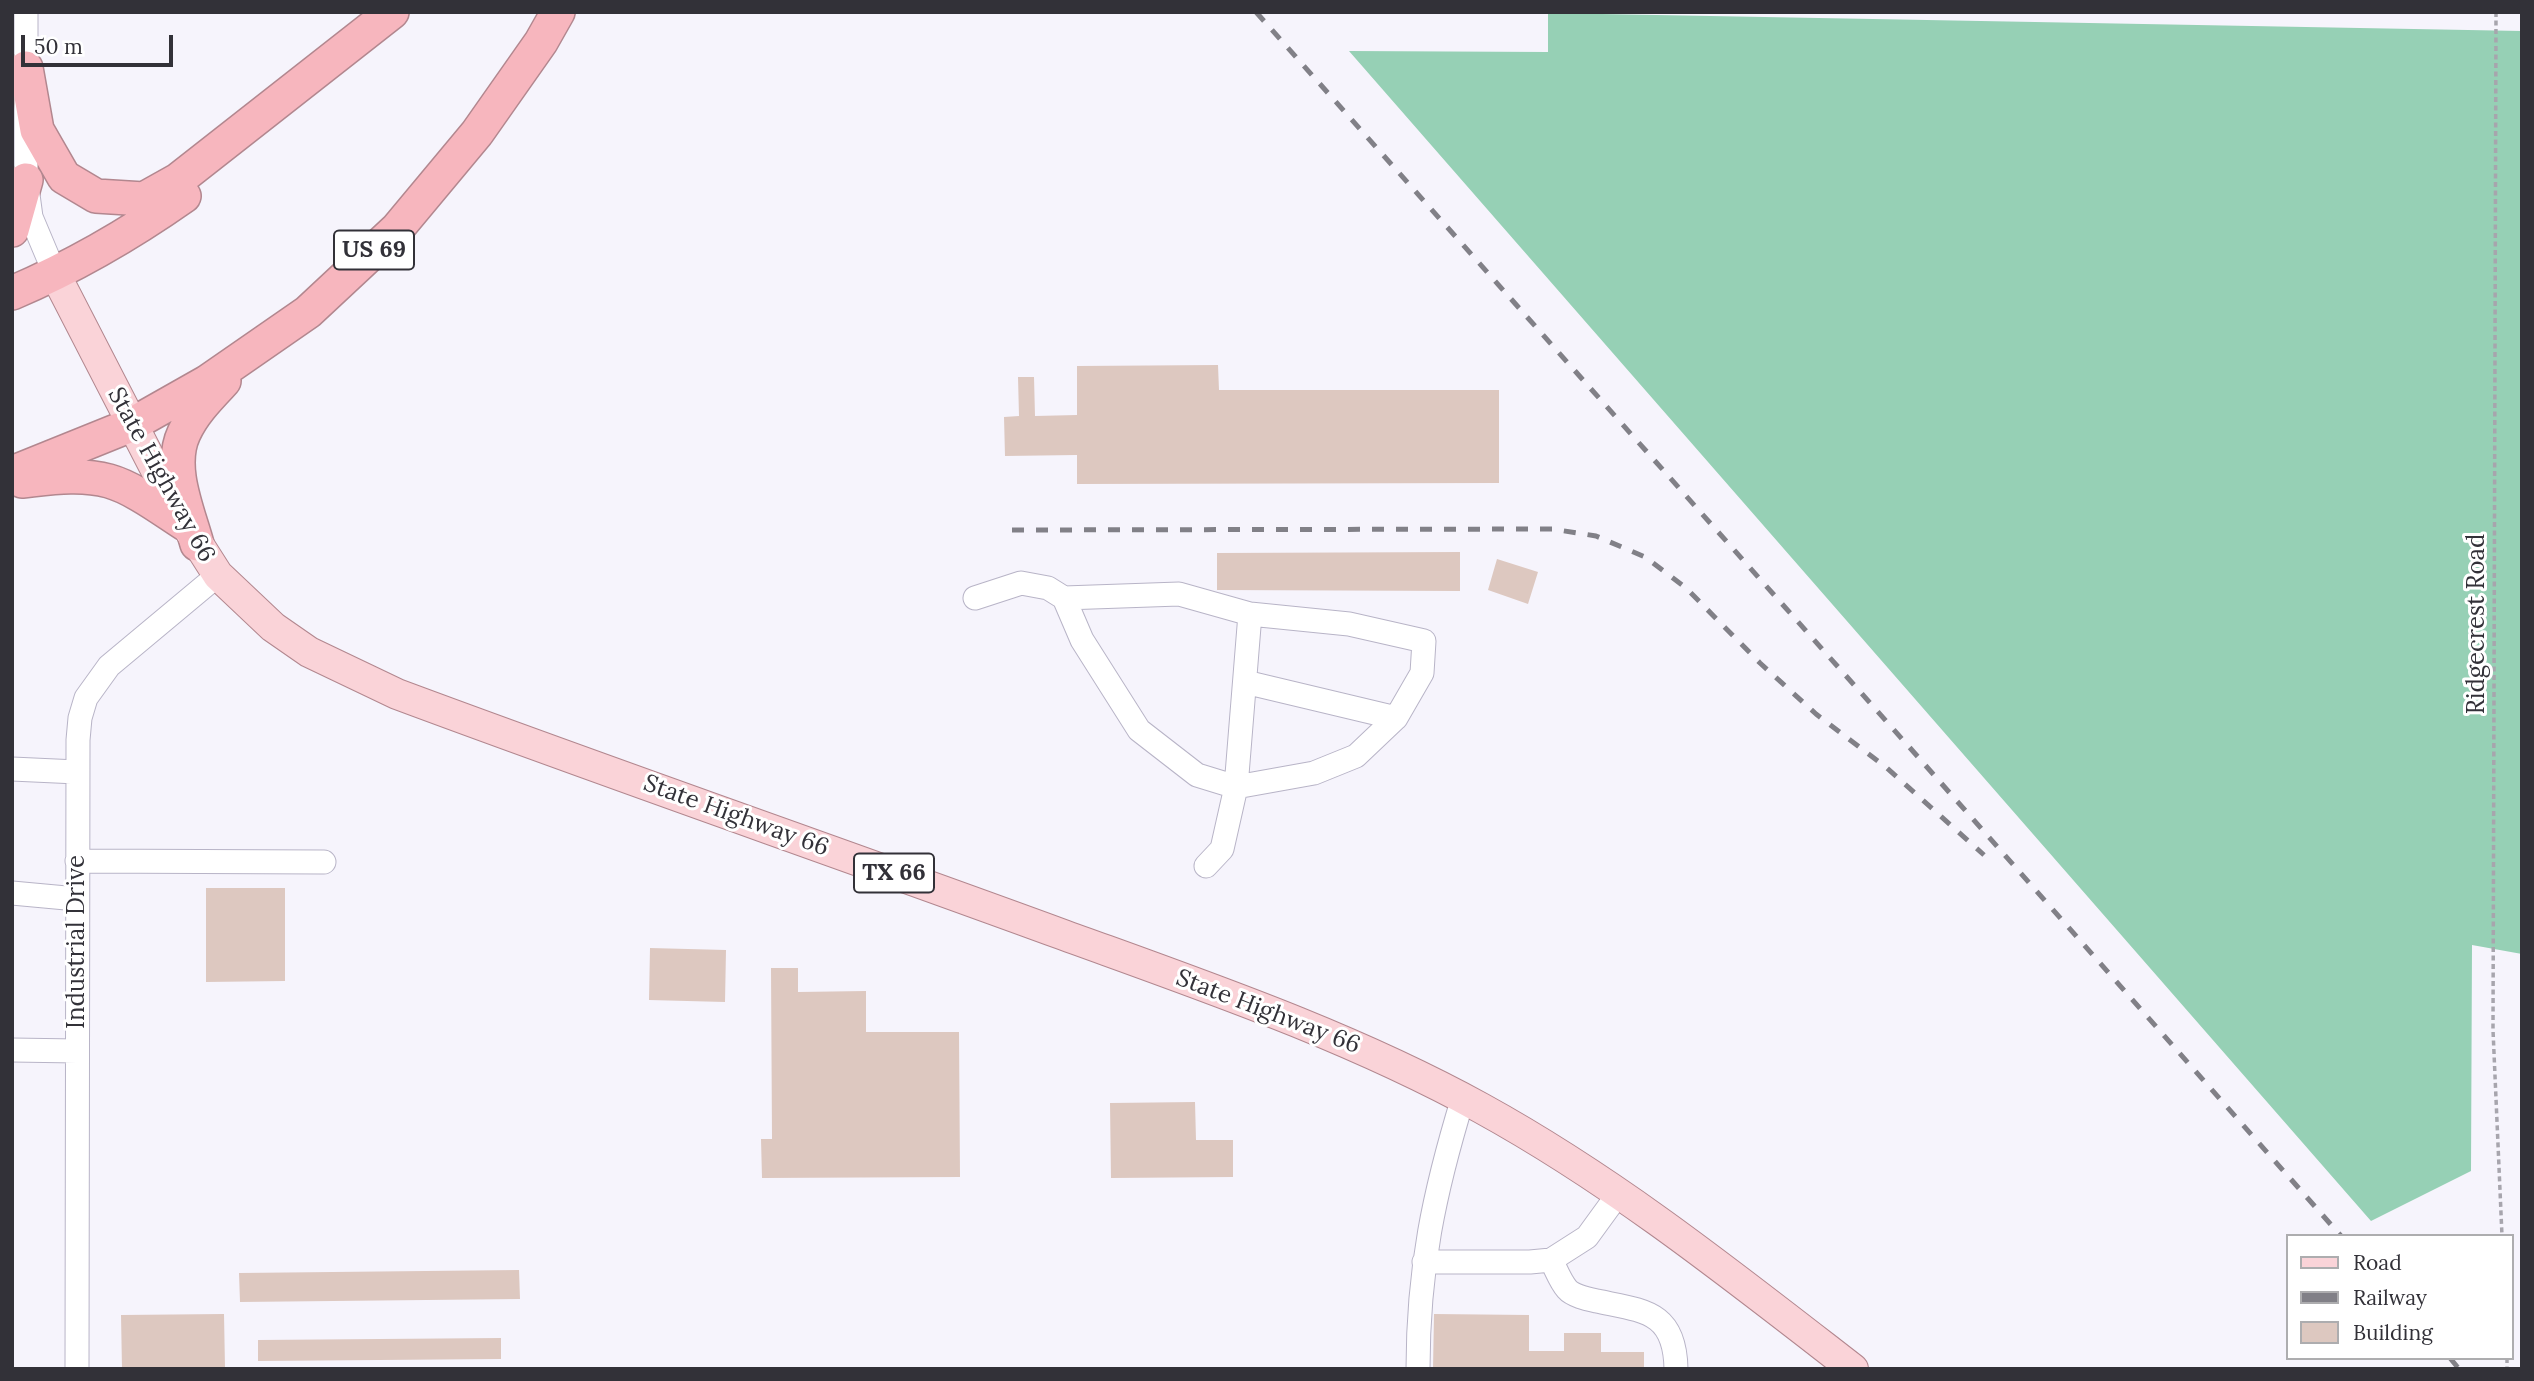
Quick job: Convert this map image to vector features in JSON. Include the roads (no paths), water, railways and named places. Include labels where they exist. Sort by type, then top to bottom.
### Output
[{"type":"highway","points":[[26,68],[37,130],[64,177],[96,196],[144,199],[178,180],[392,12]]},
{"type":"highway","points":[[12,293],[55,274],[149,220],[235,160],[315,95],[399,12]]},
{"type":"highway","name":"US 69","points":[[12,473],[131,425],[207,382],[309,312],[397,229],[477,133],[541,42],[558,12]]},
{"type":"highway","points":[[12,230],[26,180]]},
{"type":"highway","points":[[191,534],[181,486],[179,458],[183,435],[201,407],[249,353]]},
{"type":"highway","points":[[12,482],[66,476],[110,481],[145,499],[191,534]]},
{"type":"main road","name":"State Highway 66","points":[[55,274],[131,425],[191,534],[218,575],[273,628],[309,652],[397,694],[1286,1017],[1361,1048],[1462,1098],[1537,1140],[1705,1254],[1853,1369]]},
{"type":"street","points":[[26,12],[26,180],[32,216],[55,274]]},
{"type":"street","name":"Industrial Drive","points":[[77,1369],[77,772],[80,718],[86,698],[109,666],[218,575]]},
{"type":"street","points":[[975,598],[1021,583],[1048,588],[1064,598],[1179,594],[1250,614],[1349,624],[1424,641],[1422,673],[1396,718],[1356,755],[1314,773],[1236,787],[1197,775],[1139,730],[1082,640],[1064,598]]},
{"type":"street","points":[[1206,866],[1222,849],[1236,787],[1250,614]]},
{"type":"street","points":[[1245,682],[1396,718]]},
{"type":"street","points":[[12,769],[77,772]]},
{"type":"street","points":[[77,862],[324,862]]},
{"type":"street","points":[[12,893],[77,899]]},
{"type":"street","points":[[12,1050],[77,1051]]},
{"type":"street","points":[[1418,1369],[1418,1317],[1424,1262],[1441,1170],[1462,1098]]},
{"type":"street","points":[[1424,1262],[1552,1260],[1587,1237],[1619,1194]]},
{"type":"street","points":[[1552,1260],[1568,1290],[1588,1299],[1636,1309],[1655,1316],[1662,1322],[1669,1329],[1676,1369]]},
{"type":"railway","points":[[1256,12],[2339,1234]]},
{"type":"railway","points":[[1012,530],[1552,529],[1596,536],[1645,557],[1686,588],[1760,663],[1816,714],[1887,768],[1984,855]]},
{"type":"railway","points":[[2452,1360],[2459,1369]]}]
